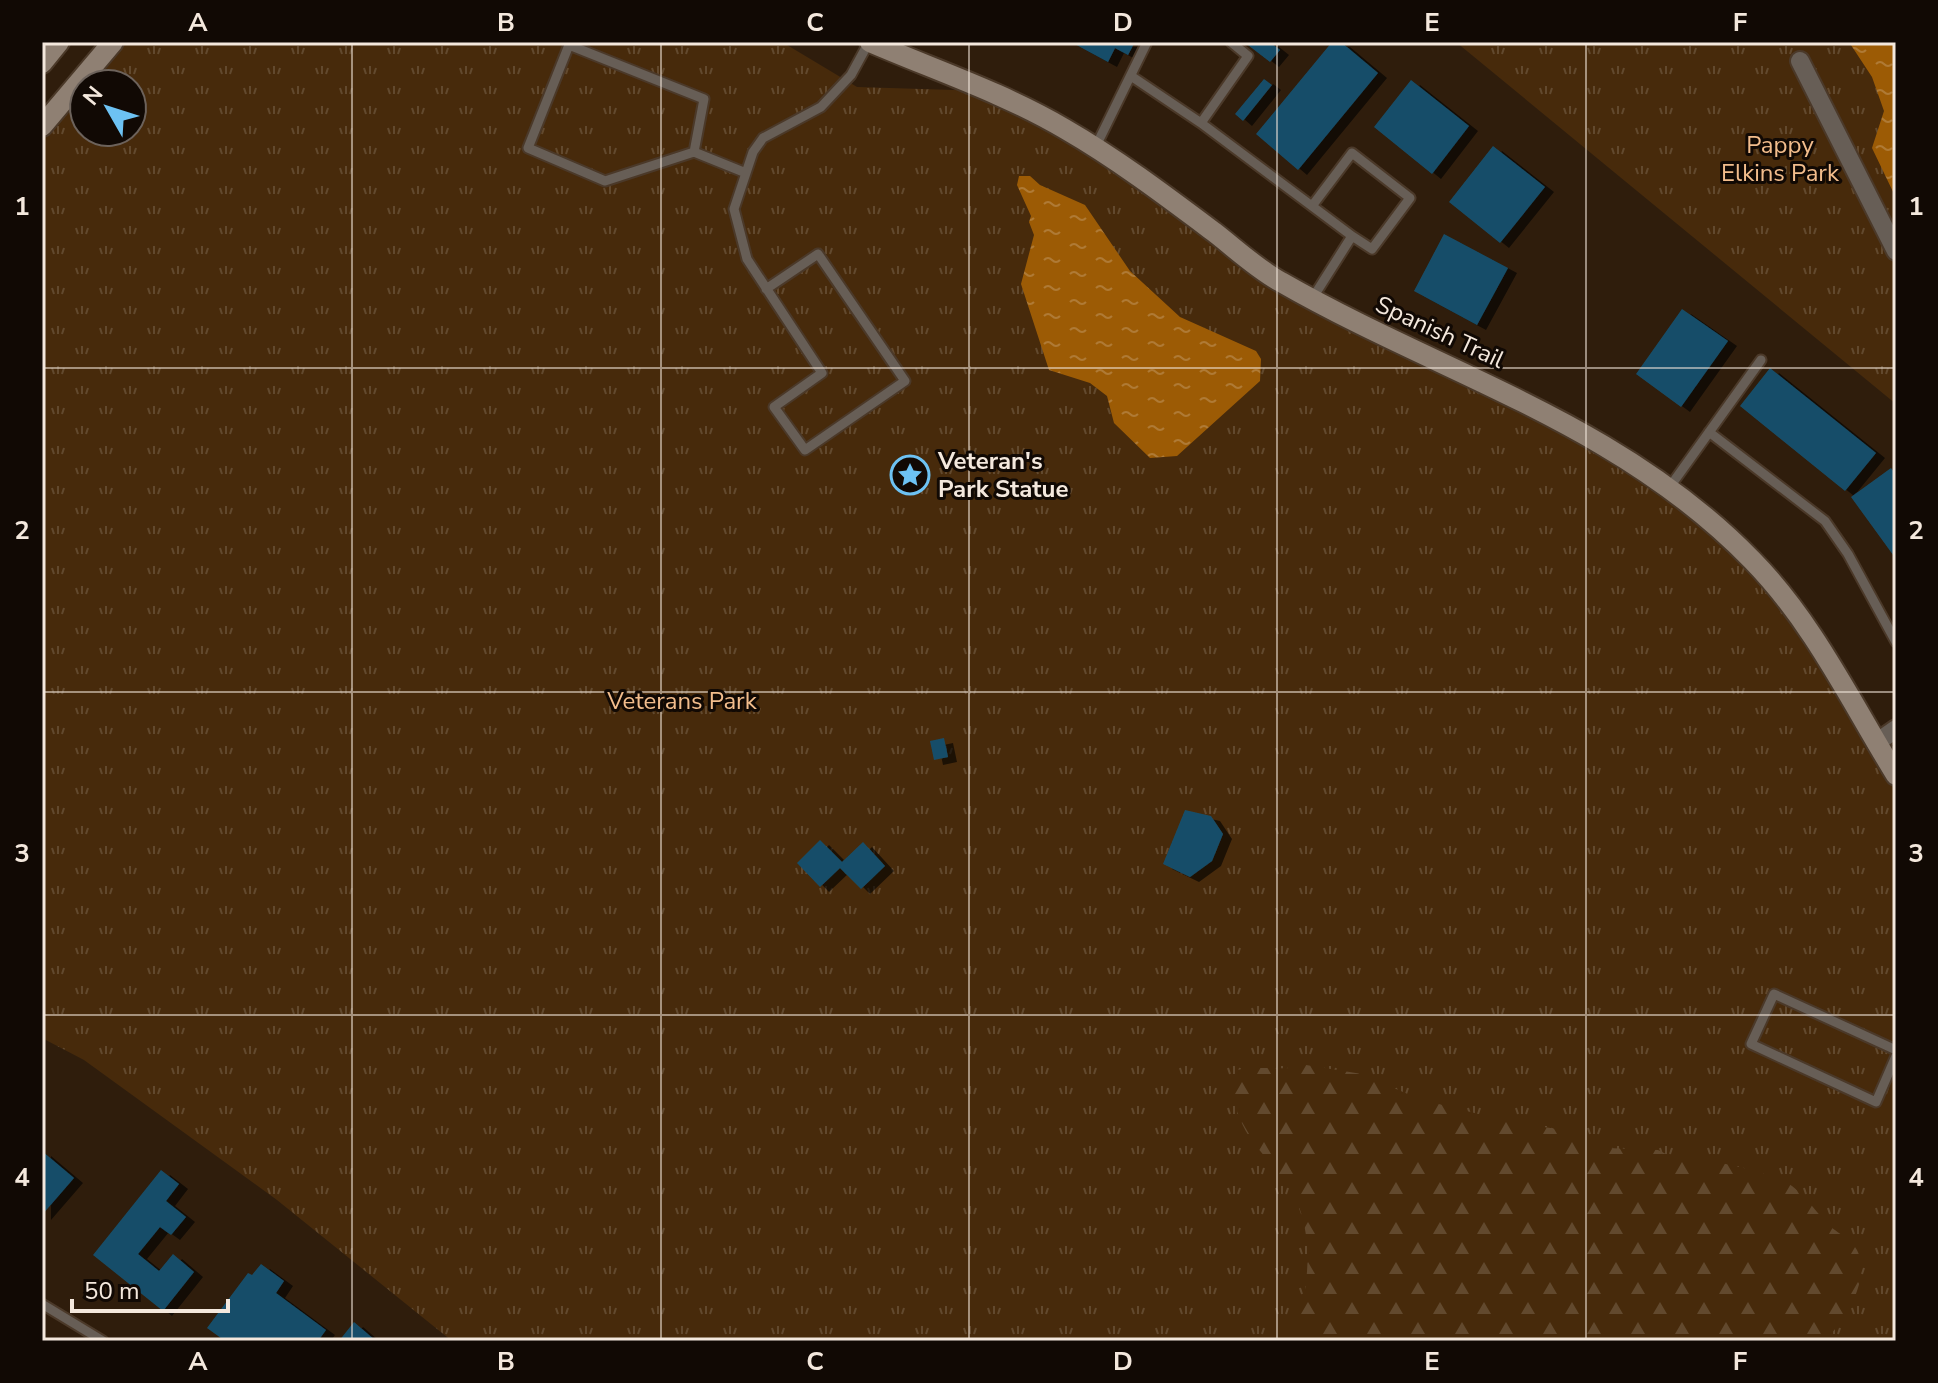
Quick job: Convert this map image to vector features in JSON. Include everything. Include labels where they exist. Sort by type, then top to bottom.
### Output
[{"type":"street","points":[[42,63],[59,42]]},
{"type":"street","points":[[42,126],[113,42]]},
{"type":"street","name":"Spanish Trail","points":[[870,42],[1019,105],[1095,148],[1158,189],[1277,280],[1540,408],[1625,455],[1669,488],[1754,561],[1804,623],[1896,775]]},
{"type":"street","points":[[1800,61],[1896,251]]},
{"type":"street","points":[[1876,743],[1896,729]]},
{"type":"lane","points":[[766,289],[818,254],[905,381],[805,450],[774,407],[822,373],[766,289],[747,259],[737,232],[734,209],[753,152],[763,138],[821,107],[851,75],[870,42]]},
{"type":"lane","points":[[1095,148],[1147,42]]},
{"type":"lane","points":[[1201,123],[1248,56],[1231,42]]},
{"type":"lane","points":[[694,152],[704,99],[569,45],[528,148],[605,181],[694,152],[746,173]]},
{"type":"lane","points":[[1131,76],[1201,123],[1352,236],[1372,249],[1410,198],[1352,153],[1312,206]]},
{"type":"lane","points":[[1312,299],[1352,236]]},
{"type":"lane","points":[[1669,488],[1761,360]]},
{"type":"lane","points":[[1709,432],[1825,521],[1848,554],[1896,642]]},
{"type":"lane","points":[[1896,1050],[1774,994],[1751,1044],[1876,1102],[1896,1056]]},
{"type":"lane","points":[[42,1304],[103,1341]]},
{"type":"green space","name":"Veterans Park","points":[[113,42],[782,42],[857,87],[985,91],[1414,349],[1625,455],[1804,623],[1896,773],[1896,1341],[452,1341],[277,1200],[84,1060],[42,1038],[42,129],[68,97],[68,148],[148,148],[148,68],[92,68]]},
{"type":"green space","name":"Pappy Elkins Park","points":[[1456,42],[1896,42],[1896,404]]},
{"type":"green space","points":[[1306,1065],[1362,1074],[1419,1099],[1510,1122],[1557,1129],[1573,1127],[1607,1148],[1658,1150],[1680,1161],[1720,1163],[1783,1181],[1797,1190],[1831,1227],[1856,1248],[1861,1270],[1857,1292],[1846,1314],[1825,1341],[1613,1341],[1576,1334],[1540,1341],[1291,1341],[1306,1281],[1308,1260],[1303,1218],[1285,1181],[1243,1126],[1231,1081],[1237,1070]]},
{"type":"water","points":[[1849,42],[1896,42],[1896,198],[1872,148],[1884,111],[1872,77]]},
{"type":"water","points":[[1019,176],[1030,176],[1040,185],[1085,205],[1130,271],[1180,317],[1256,351],[1261,359],[1260,381],[1177,456],[1150,458],[1114,423],[1107,396],[1090,383],[1049,370],[1021,284],[1034,235],[1029,222],[1031,216],[1017,185]]},
{"type":"building","points":[[1071,42],[1135,42],[1128,55],[1115,48],[1108,62]]},
{"type":"building","points":[[1244,42],[1270,42],[1280,50],[1270,62]]},
{"type":"building","points":[[1332,42],[1341,42],[1378,73],[1298,170],[1256,134]]},
{"type":"building","points":[[1264,79],[1272,85],[1243,121],[1235,114]]},
{"type":"building","points":[[1411,80],[1469,126],[1432,174],[1374,127]]},
{"type":"building","points":[[1493,146],[1545,187],[1500,243],[1449,202]]},
{"type":"building","points":[[1444,234],[1508,268],[1477,325],[1414,291]]},
{"type":"building","points":[[1682,309],[1728,341],[1681,407],[1636,374]]},
{"type":"building","points":[[1770,368],[1876,453],[1845,491],[1740,406]]},
{"type":"building","points":[[1891,468],[1896,475],[1896,559],[1851,497]]},
{"type":"building","points":[[944,738],[948,757],[934,760],[930,741]]},
{"type":"building","points":[[1185,810],[1211,816],[1223,834],[1212,861],[1190,877],[1163,864]]},
{"type":"building","points":[[820,840],[842,862],[863,842],[885,866],[861,889],[840,868],[820,887],[797,863]]},
{"type":"building","points":[[42,1151],[74,1178],[42,1215]]},
{"type":"building","points":[[161,1170],[179,1184],[166,1201],[186,1217],[171,1235],[160,1227],[138,1254],[159,1271],[173,1254],[194,1272],[163,1311],[93,1255]]},
{"type":"building","points":[[261,1264],[284,1281],[276,1293],[326,1330],[318,1341],[225,1341],[207,1328],[248,1273],[252,1275]]},
{"type":"building","points":[[354,1322],[376,1341],[339,1341]]},
{"type":"place","name":"Veteran's Park Statue","points":[[910,475]]}]
